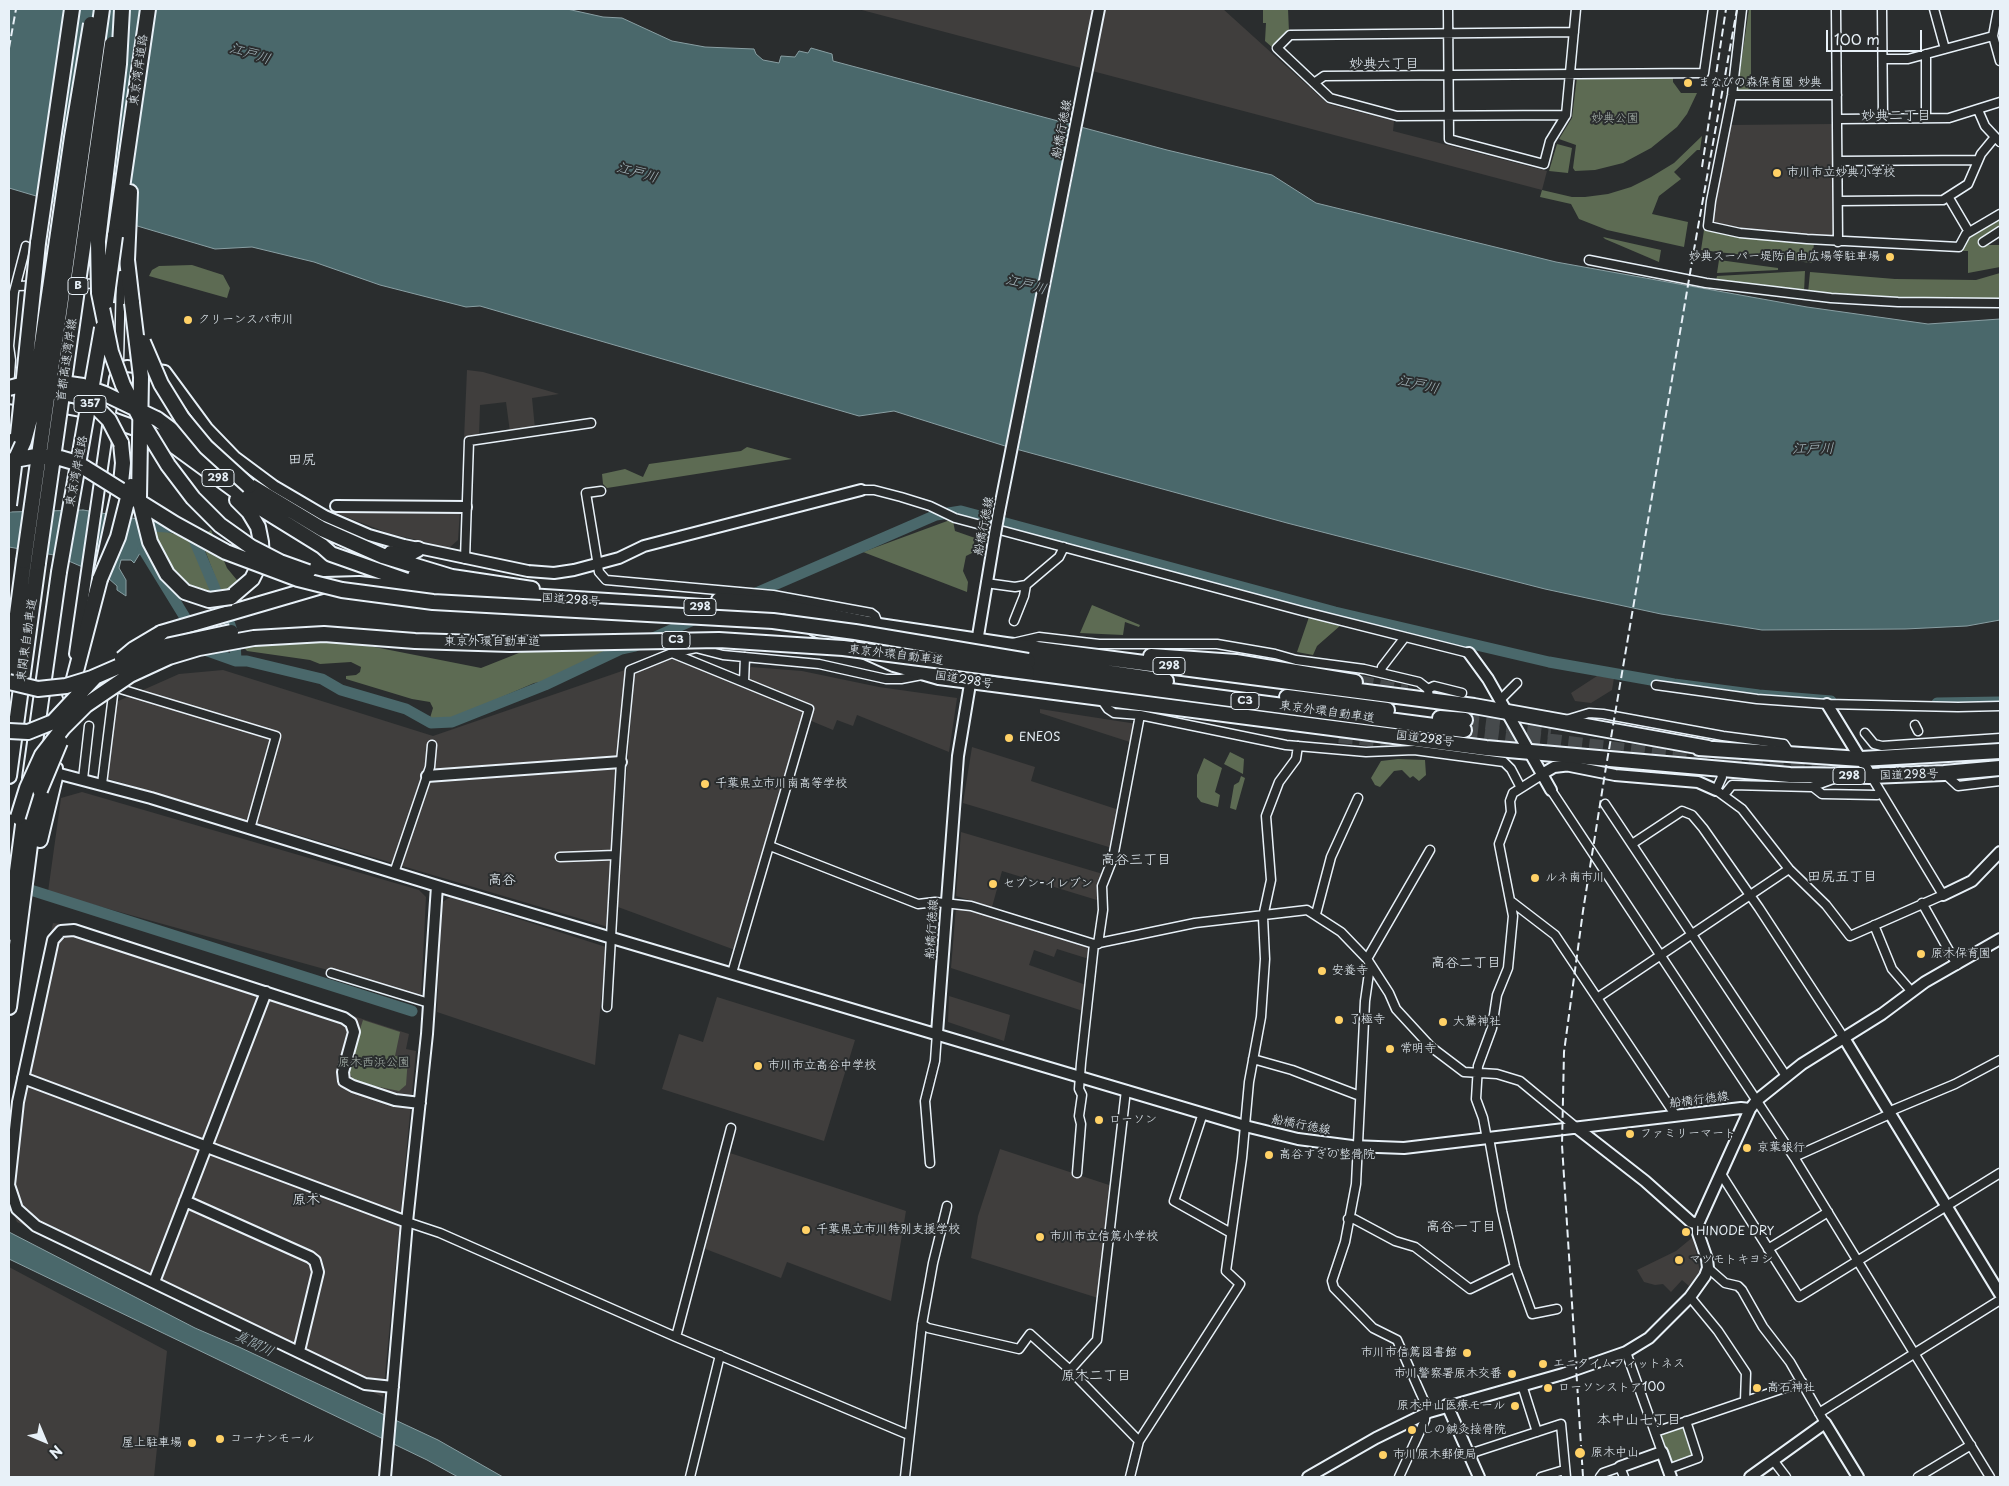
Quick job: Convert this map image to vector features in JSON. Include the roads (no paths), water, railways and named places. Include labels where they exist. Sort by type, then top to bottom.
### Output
[{"type":"highway","points":[[9,439],[32,244],[72,9]]},
{"type":"highway","points":[[9,474],[24,441],[32,412],[72,138],[94,9]]},
{"type":"highway","name":"首都高速湾岸線","points":[[31,562],[102,9]]},
{"type":"highway","name":"首都高速湾岸線","points":[[31,562],[117,9]]},
{"type":"highway","points":[[122,9],[119,64],[98,241],[98,264],[106,333],[123,385],[146,429],[178,480],[220,525],[250,547],[280,562],[368,594]]},
{"type":"highway","name":"東京湾岸道路","points":[[9,933],[23,860],[59,572],[94,380],[148,9]]},
{"type":"highway","points":[[135,101],[127,239],[132,303],[140,358],[139,498],[145,529],[154,554],[167,574],[185,592],[209,600],[232,597],[243,590],[256,573],[262,559],[258,527],[249,512],[221,479]]},
{"type":"highway","points":[[9,505],[20,418],[32,244]]},
{"type":"highway","points":[[132,303],[147,354],[170,400],[206,447],[249,486]]},
{"type":"highway","points":[[9,388],[32,382],[58,382],[83,386],[124,401],[170,428],[249,486],[287,510],[367,550],[428,571],[478,582],[532,589]]},
{"type":"highway","points":[[9,398],[40,392],[67,393],[94,405],[113,426],[121,444],[122,472],[100,579],[70,694]]},
{"type":"highway","points":[[100,579],[113,552],[127,504],[141,414]]},
{"type":"highway","name":"国道298号","points":[[110,419],[157,436],[193,458],[290,528],[322,546],[392,570],[446,583],[480,587],[750,601],[784,606],[879,626],[1006,645],[1460,699],[1562,721],[1708,748]]},
{"type":"highway","points":[[9,461],[36,456],[60,458],[77,463],[175,524],[226,552],[307,582],[368,594]]},
{"type":"highway","points":[[322,529],[355,538],[401,556],[408,556],[418,548]]},
{"type":"highway","name":"国道298号","points":[[322,546],[331,554],[356,565],[433,590],[710,608],[764,614],[811,627],[894,664],[927,674],[969,681],[1474,746],[1613,753],[1754,773],[1871,776],[1944,773],[2000,768]]},
{"type":"highway","name":"東関東自動車道","points":[[9,675],[31,562]]},
{"type":"highway","name":"東関東自動車道","points":[[9,776],[31,562]]},
{"type":"highway","points":[[9,731],[28,732],[53,722],[114,657],[131,645],[160,633],[325,585],[358,584],[433,590]]},
{"type":"highway","name":"東京外環自動車道","points":[[368,594],[496,607],[773,621],[855,632],[1028,666]]},
{"type":"highway","points":[[9,682],[29,688],[66,686],[92,678],[166,646],[211,635],[258,631],[324,634]]},
{"type":"highway","points":[[23,860],[40,790],[58,746],[89,698],[125,656],[160,633]]},
{"type":"highway","points":[[9,1007],[13,979],[29,909],[23,860],[21,806],[42,756],[62,728],[98,695],[148,666],[199,648],[271,636],[324,634]]},
{"type":"highway","name":"東京外環自動車道","points":[[324,634],[467,643],[666,640],[767,642],[1028,666],[1464,725]]},
{"type":"highway","points":[[1078,654],[1147,655],[1236,662],[1359,682]]},
{"type":"highway","points":[[1136,702],[1223,721],[1339,736]]},
{"type":"highway","name":"国道298号","points":[[1505,709],[1615,738],[1792,756],[1861,760],[2000,751]]},
{"type":"highway","name":"国道298号","points":[[1474,746],[1490,755],[1527,750]]},
{"type":"highway","points":[[23,860],[46,809],[56,773]]},
{"type":"street","name":"船橋行徳線","points":[[1099,9],[999,512],[969,681],[958,756],[937,1033],[1245,1126],[1298,1139],[1357,1146],[1404,1148],[1741,1108],[1750,1109]]},
{"type":"street","points":[[1448,9],[1449,139],[1544,164],[1550,140],[1566,114],[1576,9]]},
{"type":"street","points":[[1314,83],[1324,76],[1704,73],[1713,9]]},
{"type":"street","points":[[1742,9],[1732,96],[1712,193],[1708,226],[1768,236],[1838,242],[1959,248],[1969,232],[2000,214]]},
{"type":"street","points":[[1836,9],[1838,242]]},
{"type":"street","points":[[1882,9],[1883,118]]},
{"type":"street","points":[[1934,9],[1945,49]]},
{"type":"street","points":[[1998,9],[1993,36],[2000,61]]},
{"type":"street","points":[[1566,114],[1397,116],[1330,98],[1277,48],[1290,35],[1574,32]]},
{"type":"street","points":[[1883,59],[1908,59],[1993,36]]},
{"type":"street","points":[[1926,54],[1926,118]]},
{"type":"street","points":[[1732,96],[1838,95]]},
{"type":"street","points":[[1838,119],[1957,116],[2000,102]]},
{"type":"street","points":[[1839,201],[1937,201],[1949,198],[1968,184],[1984,149],[1998,140],[1984,126],[1978,110]]},
{"type":"street","points":[[1838,161],[1978,160]]},
{"type":"street","points":[[1949,198],[1969,232]]},
{"type":"street","points":[[1983,242],[2000,231]]},
{"type":"street","points":[[9,388],[11,360],[9,346],[16,286],[32,244]]},
{"type":"street","points":[[1589,260],[1706,283],[1838,298],[1898,302],[2000,303]]},
{"type":"street","points":[[16,286],[121,279],[118,351],[122,368]]},
{"type":"street","points":[[930,1163],[924,1101],[934,1061],[937,1033],[437,886],[102,784],[56,773],[70,694],[82,597],[115,378],[122,368],[131,365],[165,370],[200,420],[222,445],[251,469],[295,499],[352,528],[418,548],[464,559],[546,573],[564,572],[619,558],[644,546],[861,490],[874,490],[935,509],[950,516],[1469,653],[1488,679],[1541,775],[1794,1157],[1990,1477]]},
{"type":"street","points":[[9,398],[95,413],[110,419]]},
{"type":"street","points":[[464,559],[469,441],[591,423]]},
{"type":"street","points":[[601,491],[586,493],[600,575],[609,581],[762,594],[871,614],[876,616],[879,626]]},
{"type":"street","points":[[336,506],[466,506]]},
{"type":"street","points":[[986,582],[1015,587],[1026,585],[1059,557],[1064,547]]},
{"type":"street","points":[[1014,621],[1026,585]]},
{"type":"street","points":[[1006,645],[1026,638],[1039,637],[1099,644],[1213,644],[1275,654],[1296,660],[1380,673],[1423,684],[1428,695]]},
{"type":"street","points":[[1380,673],[1382,666],[1405,637]]},
{"type":"street","points":[[607,1007],[621,762],[630,670],[672,653],[696,648],[719,655],[820,664],[886,679],[927,674]]},
{"type":"street","points":[[672,653],[810,709],[732,973]]},
{"type":"street","points":[[744,682],[745,657]]},
{"type":"street","points":[[1505,709],[1517,683]]},
{"type":"street","points":[[1656,685],[1757,699],[1827,704],[2000,706]]},
{"type":"street","points":[[102,784],[114,686],[276,736],[250,829]]},
{"type":"street","points":[[1100,698],[1111,712],[1140,715],[1298,746],[1366,752],[1414,750],[1490,755],[1508,765],[1521,788]]},
{"type":"street","points":[[1827,704],[1943,895]]},
{"type":"street","points":[[1562,721],[1589,714],[1603,714],[1723,736],[1784,744],[1792,756]]},
{"type":"street","points":[[1077,1173],[1082,1124],[1079,1116],[1082,1095],[1079,1089],[1082,1052],[1096,944],[1103,910],[1102,886],[1113,858],[1140,715]]},
{"type":"street","points":[[83,779],[89,726]]},
{"type":"street","points":[[1866,733],[1871,742],[1878,746],[2000,738]]},
{"type":"street","points":[[1921,757],[1928,750],[1929,744]]},
{"type":"street","points":[[394,873],[427,776],[432,745]]},
{"type":"street","points":[[1130,1477],[1139,1441],[1240,1284],[1226,1270],[1249,1082],[1261,1017],[1265,959],[1263,917],[1271,880],[1266,816],[1279,782],[1294,763],[1298,746]]},
{"type":"street","points":[[427,776],[621,762]]},
{"type":"street","points":[[1558,1309],[1532,1314],[1515,1268],[1488,1138],[1476,1099],[1480,1059],[1492,1028],[1497,995],[1508,968],[1513,916],[1512,902],[1499,844],[1511,812],[1511,798],[1521,788],[1554,767],[1565,765],[1596,766],[1636,776],[1698,782],[1720,792],[1742,809],[1789,868],[1826,905],[1850,936],[1972,881],[2000,852]]},
{"type":"street","points":[[1720,769],[1722,777],[1720,792]]},
{"type":"street","points":[[1944,773],[1958,786],[2000,781]]},
{"type":"street","points":[[1720,792],[1732,785],[1813,787],[1840,776]]},
{"type":"street","points":[[1813,787],[1822,794],[1877,795]]},
{"type":"street","points":[[1316,914],[1331,857],[1358,798]]},
{"type":"street","points":[[1604,804],[1786,1076]]},
{"type":"street","points":[[1632,844],[1682,811],[1686,812],[1703,828],[1844,1038],[2000,1294]]},
{"type":"street","points":[[770,846],[918,904],[946,903],[988,910],[1096,944],[1171,927],[1307,910],[1316,914],[1341,932],[1369,963],[1389,992],[1396,1008],[1431,1047],[1464,1072],[1497,1074],[1520,1081],[1645,1182],[1690,1222],[1698,1224]]},
{"type":"street","points":[[1399,1477],[1427,1413],[1397,1340],[1373,1328],[1334,1288],[1332,1281],[1345,1242],[1356,1184],[1366,987],[1369,963],[1430,850]]},
{"type":"street","points":[[560,857],[616,855]]},
{"type":"street","points":[[1597,998],[1789,868]]},
{"type":"street","points":[[385,1477],[407,1222],[429,1003],[437,886]]},
{"type":"street","points":[[1512,902],[1555,935],[1676,1116]]},
{"type":"street","points":[[1922,903],[1957,965]]},
{"type":"street","points":[[1874,925],[1892,969],[1912,992]]},
{"type":"street","points":[[393,1387],[365,1384],[36,1226],[17,1209],[10,1191],[10,1178],[18,1102],[53,940],[57,933],[65,929],[344,1018],[351,1023],[354,1037],[343,1072],[344,1081],[399,1101],[420,1103]]},
{"type":"street","points":[[1858,1477],[1824,1423],[1790,1362],[1758,1319],[1742,1290],[1738,1286],[1725,1283],[1708,1268],[1698,1233],[1698,1224],[1750,1109],[1757,1100],[1786,1076],[1912,992],[2000,939]]},
{"type":"street","points":[[331,974],[429,1003]]},
{"type":"street","points":[[154,1282],[266,992]]},
{"type":"street","points":[[1253,1059],[1292,1070],[1360,1096]]},
{"type":"street","points":[[1794,1157],[1955,1084],[2000,1060]]},
{"type":"street","points":[[23,1078],[440,1233],[676,1337],[909,1435]]},
{"type":"street","points":[[1070,1370],[1097,1340],[1126,1090]]},
{"type":"street","points":[[1203,1113],[1174,1201],[1231,1233]]},
{"type":"street","points":[[676,1337],[732,1128]]},
{"type":"street","points":[[1721,1174],[1799,1297],[2000,1173]]},
{"type":"street","points":[[185,1201],[310,1257],[315,1262],[318,1272],[299,1351]]},
{"type":"street","points":[[904,1477],[922,1324],[933,1263],[947,1206]]},
{"type":"street","points":[[1768,1249],[1828,1212]]},
{"type":"street","points":[[1348,1219],[1354,1219],[1395,1241],[1415,1247],[1470,1289],[1515,1268]]},
{"type":"street","points":[[1308,1477],[1376,1438],[1447,1405],[1522,1385],[1626,1352],[1649,1338],[1690,1297],[1708,1268]]},
{"type":"street","points":[[1690,1297],[1718,1331],[1746,1374],[1745,1401]]},
{"type":"street","points":[[1819,1413],[2000,1300]]},
{"type":"street","points":[[922,1324],[928,1328],[1019,1349],[1030,1334],[1070,1370],[1139,1441]]},
{"type":"street","points":[[1626,1352],[1669,1473],[1698,1458],[1686,1421]]},
{"type":"street","points":[[690,1477],[720,1355]]},
{"type":"street","points":[[1655,1432],[1802,1382]]},
{"type":"street","points":[[1522,1385],[1537,1432]]},
{"type":"street","points":[[1447,1405],[1479,1477]]},
{"type":"street","points":[[1750,1477],[1824,1423]]},
{"type":"street","points":[[1469,1454],[1561,1424],[1565,1474],[1541,1477]]},
{"type":"street","points":[[1918,1477],[1971,1445]]},
{"type":"street","points":[[1600,1477],[1603,1473],[1662,1452]]},
{"type":"street","points":[[1773,1460],[1786,1477]]},
{"type":"street","points":[[1620,1467],[1624,1477]]},
{"type":"water","name":"江戸川","points":[[9,9],[567,9],[603,17],[622,18],[672,41],[705,47],[754,49],[756,54],[763,60],[779,63],[781,56],[795,57],[799,51],[808,53],[811,48],[832,54],[833,61],[1167,150],[1272,175],[1316,203],[1556,262],[1807,307],[1928,324],[2000,319],[2000,620],[1967,626],[1905,629],[1762,630],[1661,614],[1545,589],[1287,523],[1005,446],[894,411],[859,416],[480,306],[466,307],[380,285],[314,262],[252,247],[215,249],[9,188]]},
{"type":"water","points":[[83,510],[150,521],[153,532],[134,563],[131,560],[121,560],[119,568],[126,580],[126,596],[117,590],[117,586],[108,578],[71,562],[54,555],[9,547],[9,512]]},
{"type":"water","points":[[9,1232],[195,1328],[438,1440],[503,1477],[458,1477],[427,1460],[9,1259]]},
{"type":"waterway","points":[[749,596],[936,515],[961,511],[1335,612],[1549,662],[1674,684],[1759,695],[1831,701]]},
{"type":"waterway","points":[[151,526],[182,528],[193,537],[229,622],[235,640],[236,661]]},
{"type":"waterway","points":[[143,549],[205,650],[236,661],[247,661],[322,679],[341,690],[406,709],[431,723],[452,722],[545,685],[621,649],[635,646],[700,617]]},
{"type":"waterway","points":[[1937,703],[2000,702]]},
{"type":"waterway","points":[[18,886],[412,1011]]},
{"type":"tunnel","points":[[1359,682],[1407,692]]},
{"type":"tunnel","points":[[1465,720],[1551,731]]},
{"type":"tunnel","points":[[1464,730],[1738,764]]},
{"type":"tunnel","points":[[1339,736],[1388,741]]},
{"type":"tunnel","points":[[1728,757],[1851,765]]},
{"type":"tunnel","points":[[1893,764],[1966,759]]},
{"type":"railway","points":[[9,48],[16,9]]},
{"type":"railway","points":[[1702,167],[1726,9]]},
{"type":"railway","points":[[1583,1477],[1562,1145],[1564,1052],[1583,911],[1606,767],[1737,9]]},
{"type":"place","name":"まなびの森保育園 妙典","points":[[1688,83]]},
{"type":"place","name":"市川市立妙典小学校","points":[[1777,173]]},
{"type":"place","name":"妙典スーパー堤防自由広場等駐車場","points":[[1890,257]]},
{"type":"place","name":"クリーンスパ市川","points":[[188,320]]},
{"type":"place","name":"ENEOS","points":[[1009,738]]},
{"type":"place","name":"千葉県立市川南高等学校","points":[[705,784]]},
{"type":"place","name":"ルネ南市川","points":[[1535,878]]},
{"type":"place","name":"セブン-イレブン","points":[[993,884]]},
{"type":"place","name":"原木保育園","points":[[1921,954]]},
{"type":"place","name":"安養寺","points":[[1322,971]]},
{"type":"place","name":"了極寺","points":[[1339,1020]]},
{"type":"place","name":"大鷲神社","points":[[1443,1022]]},
{"type":"place","name":"常明寺","points":[[1390,1049]]},
{"type":"place","name":"市川市立高谷中学校","points":[[758,1066]]},
{"type":"place","name":"ローソン","points":[[1099,1120]]},
{"type":"place","name":"ファミリーマート","points":[[1630,1134]]},
{"type":"place","name":"京葉銀行","points":[[1747,1148]]},
{"type":"place","name":"高谷すぎの整骨院","points":[[1269,1155]]},
{"type":"place","name":"千葉県立市川特別支援学校","points":[[806,1230]]},
{"type":"place","name":"HINODE DRY","points":[[1686,1232]]},
{"type":"place","name":"市川市立信篤小学校","points":[[1040,1237]]},
{"type":"place","name":"マツモトキヨシ","points":[[1679,1260]]},
{"type":"place","name":"市川市信篤図書館","points":[[1467,1353]]},
{"type":"place","name":"エニタイムフィットネス","points":[[1543,1364]]},
{"type":"place","name":"市川警察署原木交番","points":[[1512,1374]]},
{"type":"place","name":"ローソンストア100","points":[[1548,1388]]},
{"type":"place","name":"高石神社","points":[[1757,1388]]},
{"type":"place","name":"原木中山医療モール","points":[[1515,1406]]},
{"type":"place","name":"しの鍼灸接骨院","points":[[1412,1430]]},
{"type":"place","name":"コーナンモール","points":[[220,1439]]},
{"type":"place","name":"屋上駐車場","points":[[192,1443]]},
{"type":"place","name":"原木中山","points":[[1580,1453]]},
{"type":"place","name":"市川原木郵便局","points":[[1383,1455]]},
{"type":"district","name":"妙典六丁目","points":[[1384,64]]},
{"type":"district","name":"妙典二丁目","points":[[1896,116]]},
{"type":"district","name":"田尻","points":[[302,460]]},
{"type":"district","name":"高谷三丁目","points":[[1136,860]]},
{"type":"district","name":"田尻五丁目","points":[[1842,877]]},
{"type":"district","name":"高谷","points":[[502,880]]},
{"type":"district","name":"高谷二丁目","points":[[1466,963]]},
{"type":"district","name":"原木","points":[[306,1200]]},
{"type":"district","name":"高谷一丁目","points":[[1461,1227]]},
{"type":"district","name":"原木二丁目","points":[[1096,1376]]},
{"type":"district","name":"本中山七丁目","points":[[1639,1420]]},
{"type":"park label","name":"妙典公園","points":[[1615,119]]},
{"type":"park label","name":"原木西浜公園","points":[[374,1063]]},
{"type":"water label","name":"真間川","points":[[254,1344]]}]
